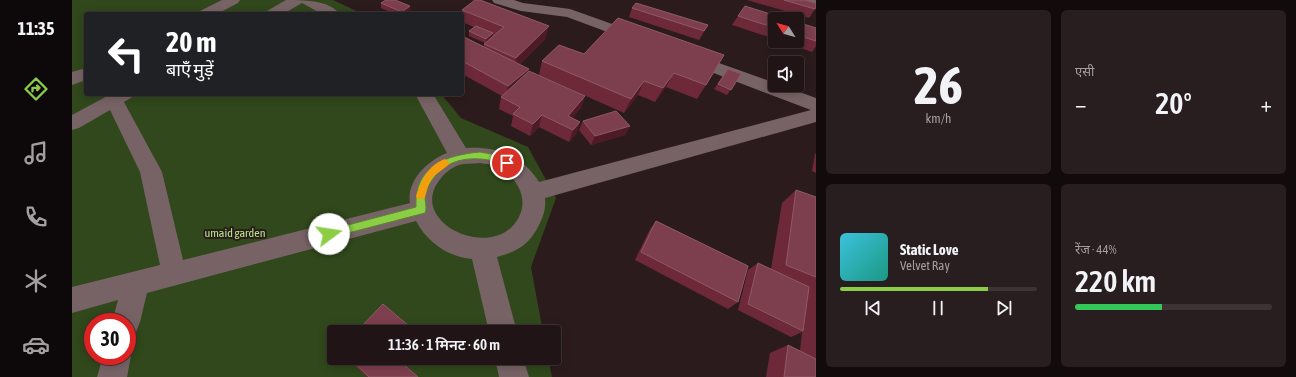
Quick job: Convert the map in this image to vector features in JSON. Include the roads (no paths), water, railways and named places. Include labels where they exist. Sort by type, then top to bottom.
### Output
[{"type":"street","points":[[209,12],[233,0]]},
{"type":"street","points":[[276,12],[297,0]]},
{"type":"street","points":[[307,0],[329,12]]},
{"type":"street","points":[[499,0],[521,7],[570,13],[652,44]]},
{"type":"street","points":[[674,52],[816,106]]},
{"type":"street","points":[[425,96],[460,157]]},
{"type":"street","points":[[72,123],[119,97],[151,172],[174,274]]},
{"type":"street","points":[[534,192],[816,115]]},
{"type":"street","points":[[480,155],[498,159],[507,163],[522,174],[534,192],[535,208],[533,216],[521,235],[505,245],[482,249],[462,247],[442,238],[430,227],[421,210],[420,194],[427,178],[439,166],[460,157],[480,155]]},
{"type":"street","points":[[72,300],[421,210]]},
{"type":"street","points":[[482,249],[501,325]]},
{"type":"street","points":[[128,313],[136,284]]},
{"type":"street","points":[[112,377],[115,365]]},
{"type":"street","points":[[511,365],[514,377]]},
{"type":"park label","name":"umaid garden","points":[[235,233]]}]
